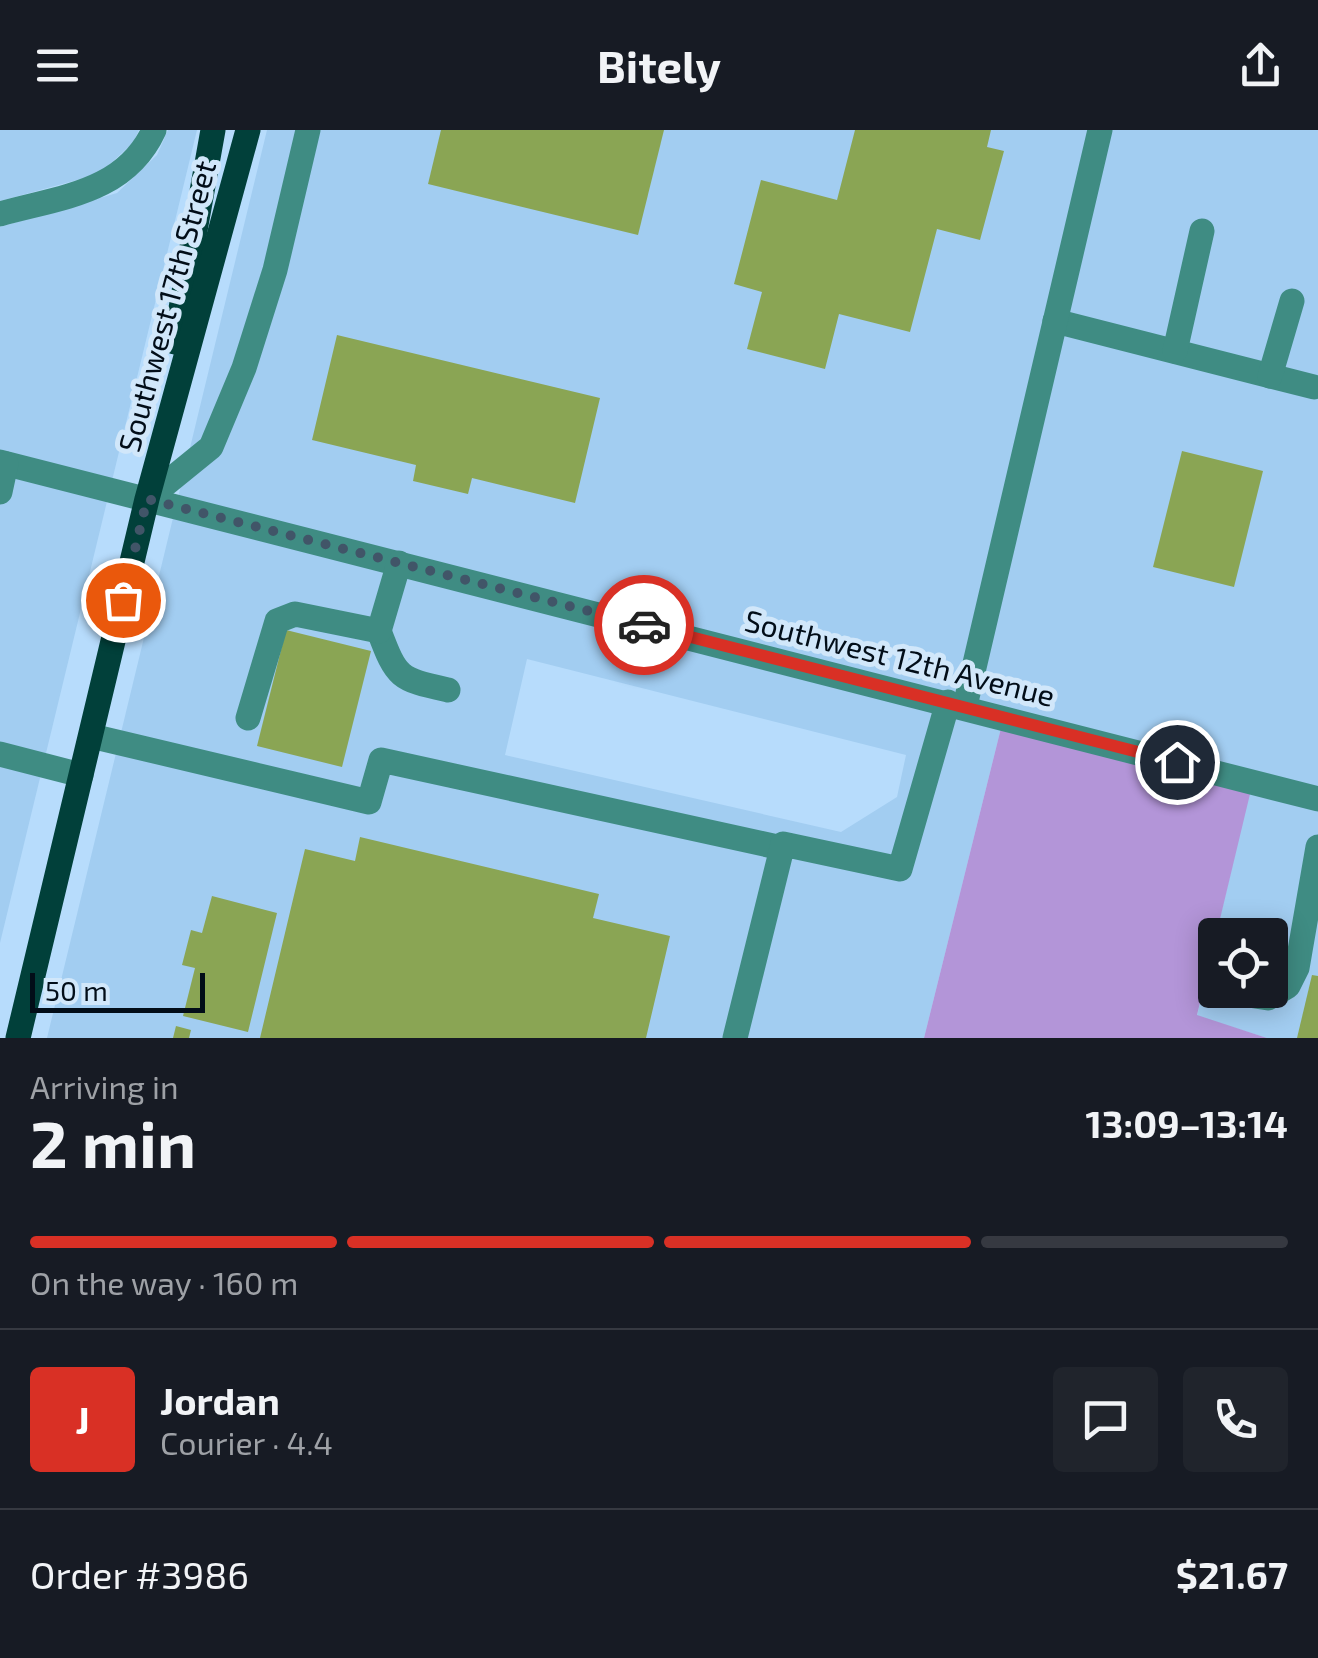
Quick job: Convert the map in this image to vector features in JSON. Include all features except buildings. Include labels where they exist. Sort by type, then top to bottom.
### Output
[{"type":"main road","name":"Southwest 17th Street","points":[[147,499],[213,130]]},
{"type":"main road","name":"Southwest 17th Street","points":[[18,1038],[147,499],[248,130]]},
{"type":"street","points":[[0,214],[107,185],[144,150],[154,130]]},
{"type":"street","points":[[147,499],[212,446],[244,368],[275,270],[308,130]]},
{"type":"street","points":[[735,1038],[782,844],[900,869],[956,704],[1056,321],[1100,130]]},
{"type":"street","points":[[1175,352],[1202,231]]},
{"type":"street","points":[[1270,376],[1292,302]]},
{"type":"street","points":[[1056,321],[1314,387]]},
{"type":"street","points":[[0,492],[3,463]]},
{"type":"street","name":"Southwest 12th Avenue","points":[[3,463],[1318,799]]},
{"type":"street","points":[[399,563],[379,631],[394,672],[406,680],[448,690]]},
{"type":"street","points":[[248,718],[277,621],[295,614],[379,631]]},
{"type":"street","points":[[90,736],[369,802],[381,760],[782,848]]},
{"type":"street","points":[[0,754],[81,775]]},
{"type":"street","points":[[1288,986],[1297,968],[1318,847]]},
{"type":"shaded area","points":[[0,130],[139,130],[133,143],[99,174],[0,201]]},
{"type":"shaded area","points":[[168,130],[197,130],[0,943],[0,227],[117,193],[157,155]]},
{"type":"shaded area","points":[[267,130],[1318,130],[1318,1038],[1267,1038],[1197,1016],[1199,1008],[1288,1008],[1288,918],[1220,918],[1249,794],[1002,724],[924,1038],[47,1038]],"holes":[[[527,659],[906,755],[897,797],[841,832],[505,755]]]},
{"type":"shaded area","points":[[1002,724],[1250,794],[1220,918],[1198,918],[1197,1015],[1267,1038],[924,1038]]},
{"type":"way so far","points":[[123,600],[147,499],[644,625]]},
{"type":"route","points":[[644,625],[1177,762]]}]
